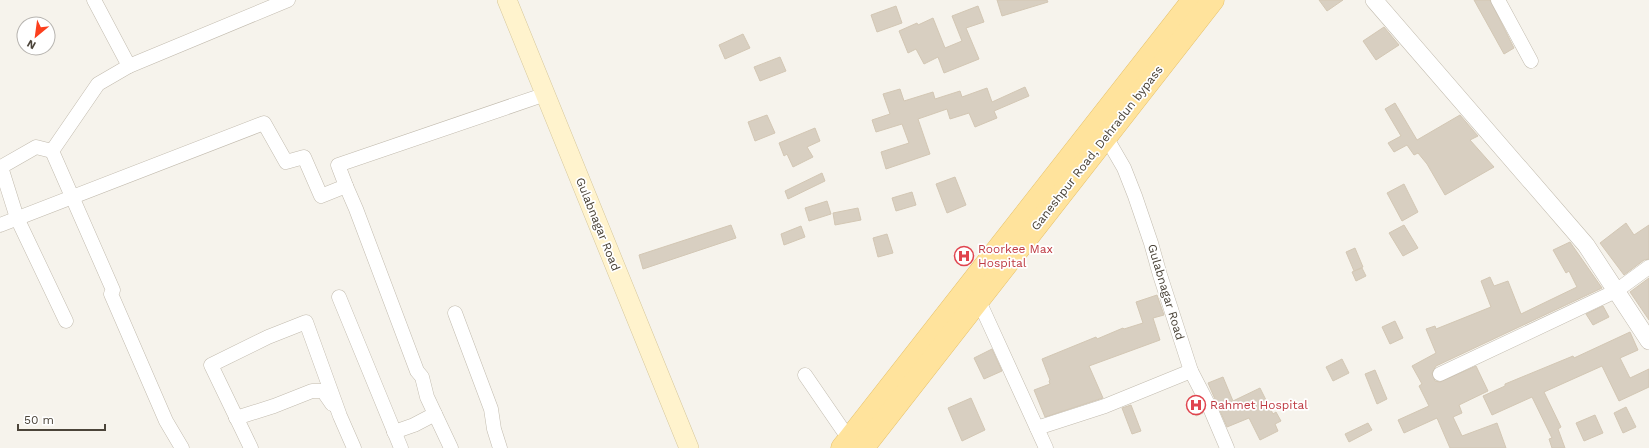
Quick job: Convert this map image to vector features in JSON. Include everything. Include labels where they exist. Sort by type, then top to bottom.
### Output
[{"type":"main road","name":"Gulabnagar Road","points":[[507,0],[689,448]]},
{"type":"main road","points":[[851,445],[1193,0]]},
{"type":"main road","name":"Ganeshpur Road, Dehradun bypass","points":[[851,445],[978,299],[1213,0]]},
{"type":"street","points":[[94,0],[129,66]]},
{"type":"street","points":[[52,151],[98,84],[129,66],[288,0]]},
{"type":"street","points":[[1374,0],[1586,245],[1649,341]]},
{"type":"street","points":[[1498,0],[1531,62]]},
{"type":"street","points":[[451,448],[427,397],[422,378],[417,371],[338,165],[546,94]]},
{"type":"street","points":[[0,225],[264,123],[286,162],[304,157],[321,196],[346,186]]},
{"type":"street","name":"Gulabnagar Road","points":[[1106,137],[1124,168],[1135,196],[1192,371],[1227,448]]},
{"type":"street","points":[[52,151],[36,147],[1,167],[17,218],[66,321]]},
{"type":"street","points":[[52,151],[112,290],[111,294],[163,414],[182,448]]},
{"type":"street","points":[[1440,374],[1616,291],[1649,267]]},
{"type":"street","points":[[339,297],[401,448]]},
{"type":"street","points":[[978,299],[1046,448]]},
{"type":"street","points":[[455,313],[491,409],[494,429],[500,448]]},
{"type":"street","points":[[250,448],[211,365],[268,337],[306,322],[340,416],[354,448]]},
{"type":"street","points":[[1037,428],[1105,406],[1192,371]]},
{"type":"street","points":[[805,375],[851,445]]},
{"type":"street","points":[[236,418],[274,406],[312,391],[323,391],[340,416]]},
{"type":"street","points":[[394,432],[414,425],[435,414]]},
{"type":"building","points":[[997,0],[1047,0],[1048,2],[1002,16]]},
{"type":"building","points":[[1319,0],[1343,0],[1327,11]]},
{"type":"building","points":[[1474,0],[1490,0],[1514,48],[1504,54]]},
{"type":"building","points":[[896,6],[902,23],[877,32],[871,15]]},
{"type":"building","points":[[978,6],[984,22],[966,28],[979,59],[944,73],[938,57],[924,64],[916,49],[908,53],[899,31],[933,18],[945,48],[962,41],[952,16]]},
{"type":"building","points":[[1384,27],[1399,45],[1376,60],[1363,41]]},
{"type":"building","points":[[743,34],[750,48],[725,59],[719,45]]},
{"type":"building","points":[[780,57],[786,71],[760,81],[754,67]]},
{"type":"building","points":[[1025,87],[1029,96],[994,111],[997,118],[975,127],[969,113],[950,119],[947,109],[918,119],[930,154],[886,169],[881,152],[909,143],[902,124],[876,132],[872,120],[890,114],[883,94],[900,89],[904,101],[933,92],[935,99],[960,91],[962,97],[987,88],[992,102]]},
{"type":"building","points":[[1395,103],[1417,140],[1460,115],[1478,136],[1470,140],[1494,167],[1445,195],[1427,164],[1418,153],[1414,155],[1407,145],[1394,152],[1388,143],[1401,136],[1385,109]]},
{"type":"building","points":[[767,115],[775,133],[755,141],[748,122]]},
{"type":"building","points":[[815,128],[820,141],[807,147],[813,157],[793,167],[787,154],[784,156],[779,143]]},
{"type":"building","points":[[822,173],[825,181],[788,199],[785,191]]},
{"type":"building","points":[[955,177],[966,205],[947,213],[936,184]]},
{"type":"building","points":[[1404,184],[1418,212],[1402,221],[1387,193]]},
{"type":"building","points":[[912,192],[916,205],[896,211],[892,198]]},
{"type":"building","points":[[827,201],[831,214],[809,221],[805,208]]},
{"type":"building","points":[[858,208],[861,220],[835,225],[833,213]]},
{"type":"building","points":[[1626,223],[1634,235],[1649,225],[1649,259],[1644,260],[1624,275],[1600,243]]},
{"type":"building","points":[[731,225],[736,238],[643,269],[639,255]]},
{"type":"building","points":[[1404,225],[1418,248],[1403,256],[1389,233]]},
{"type":"building","points":[[801,226],[805,237],[784,245],[781,234]]},
{"type":"building","points":[[887,234],[893,253],[878,257],[873,238]]},
{"type":"building","points":[[1570,242],[1602,288],[1436,366],[1432,373],[1435,381],[1440,382],[1476,366],[1488,391],[1459,405],[1462,413],[1453,417],[1462,436],[1497,423],[1506,448],[1450,448],[1437,418],[1404,433],[1398,420],[1429,406],[1419,386],[1422,384],[1412,366],[1436,353],[1426,329],[1435,326],[1436,329],[1491,307],[1481,281],[1490,277],[1494,286],[1508,281],[1521,314],[1577,287],[1569,271],[1566,273],[1553,250]]},
{"type":"building","points":[[965,248],[972,260],[964,265],[957,253]]},
{"type":"building","points":[[1355,248],[1363,267],[1354,271],[1346,252]]},
{"type":"building","points":[[1362,268],[1366,276],[1356,281],[1352,272]]},
{"type":"building","points":[[1649,278],[1649,320],[1630,292]]},
{"type":"building","points":[[1157,295],[1164,315],[1153,318],[1160,340],[1089,366],[1103,398],[1045,417],[1034,390],[1050,384],[1050,380],[1042,359],[1096,337],[1097,339],[1123,328],[1124,329],[1143,323],[1136,302]]},
{"type":"building","points":[[1603,306],[1609,317],[1593,325],[1586,314]]},
{"type":"building","points":[[1395,321],[1403,338],[1390,344],[1382,327]]},
{"type":"building","points":[[1630,332],[1638,350],[1620,358],[1630,378],[1649,369],[1649,387],[1619,401],[1602,366],[1544,392],[1561,427],[1558,429],[1565,448],[1552,448],[1549,439],[1552,438],[1532,397],[1492,415],[1483,396],[1505,386],[1505,384],[1573,356],[1574,358]]},
{"type":"building","points":[[992,349],[1002,371],[984,379],[974,358]]},
{"type":"building","points":[[1342,359],[1349,373],[1333,381],[1326,367]]},
{"type":"building","points":[[1375,370],[1387,399],[1377,404],[1365,374]]},
{"type":"building","points":[[1223,377],[1233,401],[1260,388],[1273,414],[1276,412],[1281,421],[1275,424],[1278,431],[1260,440],[1249,418],[1227,427],[1208,383]]},
{"type":"building","points":[[1194,396],[1203,413],[1196,416],[1188,399]]},
{"type":"building","points":[[971,398],[985,430],[962,441],[948,408]]},
{"type":"building","points":[[1131,405],[1141,431],[1132,434],[1122,408]]},
{"type":"building","points":[[1626,407],[1636,427],[1623,433],[1614,413]]},
{"type":"building","points":[[1595,415],[1603,433],[1584,441],[1576,423]]},
{"type":"building","points":[[1368,423],[1372,430],[1349,442],[1345,434]]},
{"type":"place","name":"Roorkee Max Hospital","points":[[964,256]]},
{"type":"place","name":"Rahmet Hospital","points":[[1196,405]]}]
